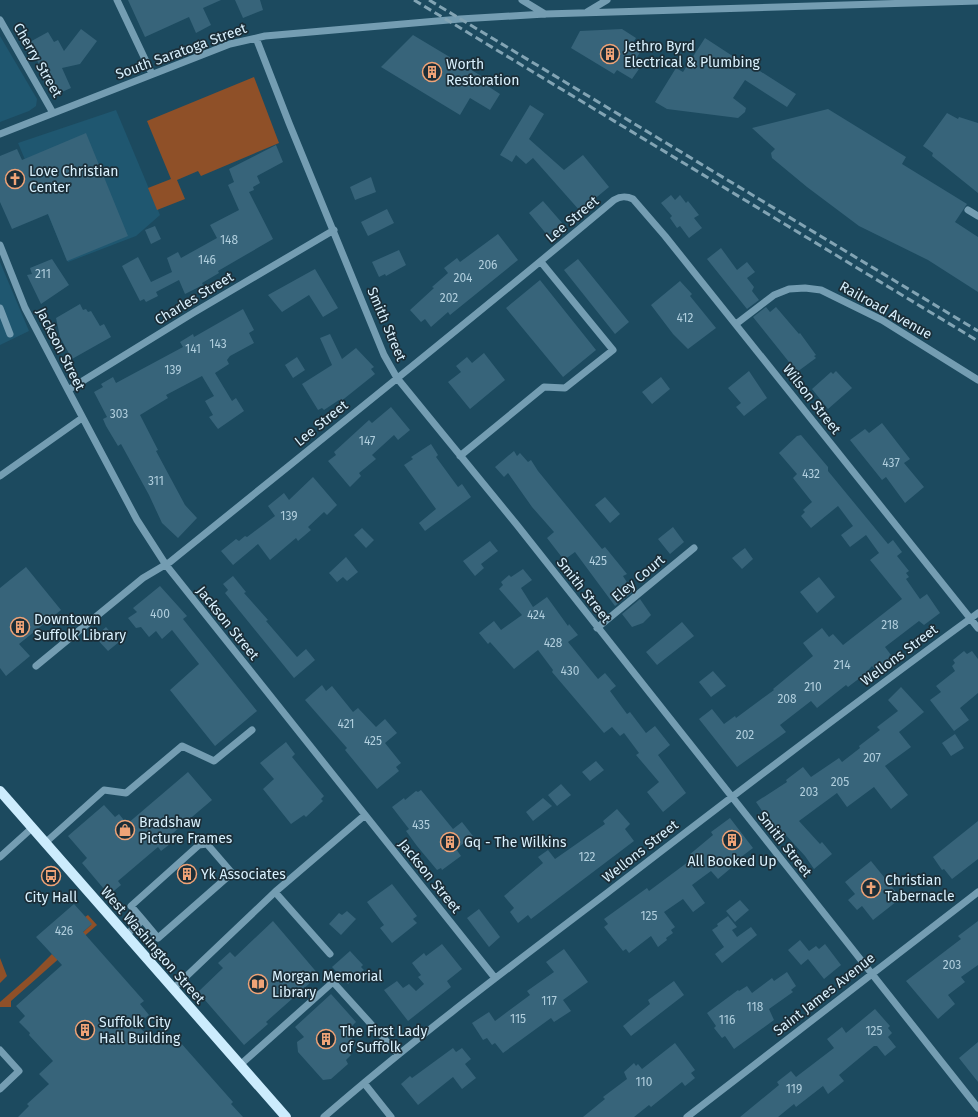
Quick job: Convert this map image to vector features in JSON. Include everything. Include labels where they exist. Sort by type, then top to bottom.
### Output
[{"type":"main road","name":"West Washington Street","points":[[0,791],[286,1117]]},
{"type":"street","points":[[117,0],[152,74]]},
{"type":"street","points":[[522,0],[545,14]]},
{"type":"street","points":[[585,13],[607,0]]},
{"type":"street","name":"South Saratoga Street","points":[[0,134],[230,44],[256,38],[460,19],[545,14],[834,3],[978,1]]},
{"type":"street","name":"Cherry Street","points":[[0,20],[53,113]]},
{"type":"street","name":"Smith Street","points":[[256,38],[289,124],[334,230],[384,355],[397,378],[978,1108]]},
{"type":"street","name":"Lee Street","points":[[36,666],[143,578],[166,565],[397,378],[490,305],[620,197]]},
{"type":"street","name":"Wilson Street","points":[[620,197],[628,197],[633,199],[665,236],[978,628]]},
{"type":"street","points":[[968,210],[978,216]]},
{"type":"street","name":"Charles Street","points":[[68,390],[193,313],[334,230]]},
{"type":"street","name":"Jackson Street","points":[[0,246],[25,308],[82,418],[137,520],[166,565],[495,978]]},
{"type":"street","points":[[460,456],[544,387],[564,388],[614,350],[541,262]]},
{"type":"street","name":"Railroad Avenue","points":[[736,324],[774,295],[789,289],[805,288],[821,290],[882,320],[978,380]]},
{"type":"street","points":[[0,308],[10,334]]},
{"type":"street","points":[[0,476],[82,418]]},
{"type":"street","name":"Eley Court","points":[[597,628],[694,548]]},
{"type":"street","name":"Wellons Street","points":[[324,1117],[398,1054],[495,978],[978,612]]},
{"type":"street","points":[[45,843],[104,790],[126,793],[182,746],[214,761],[252,730]]},
{"type":"street","points":[[174,989],[275,892],[365,815]]},
{"type":"street","points":[[0,857],[32,828]]},
{"type":"street","points":[[207,844],[232,873],[158,938],[143,920],[131,906],[200,846],[207,844]]},
{"type":"street","points":[[275,892],[330,954]]},
{"type":"street","name":"Saint James Avenue","points":[[687,1117],[871,973],[978,892]]},
{"type":"street","points":[[126,935],[143,920]]},
{"type":"street","points":[[240,1065],[333,982],[398,1054]]},
{"type":"street","points":[[0,1050],[19,1071],[0,1088]]},
{"type":"street","points":[[364,1083],[391,1117]]},
{"type":"shaded area","points":[[0,36],[37,99],[36,106],[29,111],[0,122]]},
{"type":"shaded area","points":[[254,77],[279,143],[201,176],[198,171],[177,180],[185,199],[157,210],[148,188],[171,179],[147,121]]},
{"type":"shaded area","points":[[116,110],[160,215],[136,236],[68,262],[18,143]]},
{"type":"shaded area","points":[[0,262],[29,331],[0,345]]},
{"type":"shaded area","points":[[88,915],[97,925],[11,1001],[11,1007],[0,1007],[0,1002],[52,954],[55,957],[91,925],[85,917]]},
{"type":"shaded area","points":[[0,958],[7,976],[0,983]]},
{"type":"building","points":[[128,0],[221,0],[203,8],[211,25],[196,33],[189,17],[145,37]]},
{"type":"building","points":[[235,0],[260,0],[263,10],[243,18]]},
{"type":"building","points":[[81,29],[97,41],[80,64],[62,68],[71,88],[55,95],[28,43],[48,32],[54,42],[58,40],[64,51]]},
{"type":"building","name":"Jethro Byrd Electrical & Plumbing","points":[[622,29],[636,38],[633,43],[642,49],[632,65],[639,69],[632,79],[617,70],[614,74],[571,48],[580,31]]},
{"type":"building","name":"Worth Restoration","points":[[413,35],[483,77],[480,81],[500,94],[490,110],[470,98],[460,115],[381,67]]},
{"type":"building","points":[[705,38],[751,68],[752,66],[796,94],[787,107],[745,80],[733,98],[746,108],[745,112],[738,118],[667,109],[655,102],[676,68],[683,72]]},
{"type":"building","points":[[530,105],[544,114],[529,139],[564,170],[583,155],[609,187],[580,211],[533,158],[526,164],[516,155],[512,162],[500,155]]},
{"type":"building","points":[[828,109],[906,157],[902,164],[967,204],[955,222],[978,237],[978,292],[928,260],[859,226],[807,187],[772,158],[771,153],[775,149],[752,128]]},
{"type":"building","points":[[947,113],[958,119],[959,117],[978,123],[978,193],[932,156],[933,153],[923,146]]},
{"type":"building","points":[[86,133],[128,236],[67,261],[48,214],[12,229],[0,202],[0,156],[17,149],[22,160]]},
{"type":"building","points":[[276,145],[283,162],[257,176],[260,183],[253,187],[254,190],[249,192],[273,239],[218,271],[219,273],[202,283],[203,285],[185,294],[179,280],[156,292],[158,296],[146,302],[144,299],[140,301],[122,266],[138,257],[151,282],[172,272],[167,258],[178,252],[181,258],[217,238],[210,225],[239,210],[228,185],[234,182],[229,169]]},
{"type":"building","points":[[371,177],[376,192],[355,200],[350,187]]},
{"type":"building","points":[[671,195],[675,200],[680,195],[686,203],[688,201],[699,215],[694,218],[702,228],[689,238],[680,226],[677,228],[670,218],[672,216],[661,203]]},
{"type":"building","points":[[543,201],[563,224],[548,236],[529,213]]},
{"type":"building","points":[[387,209],[394,223],[368,236],[361,222]]},
{"type":"building","points":[[155,226],[161,239],[151,244],[145,230]]},
{"type":"building","points":[[498,234],[518,260],[450,315],[448,312],[431,327],[425,319],[421,322],[410,310],[448,273],[444,268],[457,258],[460,262]]},
{"type":"building","points":[[721,248],[737,270],[747,262],[755,272],[747,278],[754,287],[752,291],[759,300],[747,309],[707,259]]},
{"type":"building","points":[[399,250],[406,265],[386,276],[385,274],[379,277],[372,262]]},
{"type":"building","points":[[52,259],[69,285],[41,304],[27,275],[32,274],[30,268]]},
{"type":"building","points":[[578,259],[629,322],[615,334],[564,270]]},
{"type":"building","points":[[315,269],[338,308],[323,317],[309,295],[282,312],[268,295]]},
{"type":"building","points":[[540,280],[596,350],[563,377],[506,308]]},
{"type":"building","points":[[680,281],[692,294],[690,296],[716,328],[688,349],[673,334],[651,305]]},
{"type":"building","points":[[80,304],[83,310],[86,309],[88,312],[91,311],[100,326],[104,324],[111,337],[72,359],[60,337],[56,318]]},
{"type":"building","points":[[766,307],[770,312],[776,307],[799,334],[800,333],[816,355],[814,356],[816,358],[797,372],[753,317]]},
{"type":"building","points":[[243,309],[254,330],[249,333],[254,343],[230,356],[227,360],[229,364],[215,373],[232,401],[236,398],[244,411],[218,429],[209,417],[213,415],[205,401],[214,396],[202,376],[166,395],[168,398],[140,415],[158,450],[156,451],[185,505],[197,518],[178,538],[162,523],[149,495],[121,444],[118,446],[106,426],[103,419],[107,417],[94,392],[103,387],[101,384],[113,377],[116,383],[183,347],[180,342],[193,334],[194,337]]},
{"type":"building","points":[[330,334],[342,359],[356,348],[374,367],[371,369],[375,374],[340,402],[339,400],[324,410],[322,408],[318,410],[302,384],[332,365],[320,338]]},
{"type":"building","points":[[484,353],[505,380],[470,409],[448,382],[461,372],[456,366],[467,357],[472,363]]},
{"type":"building","points":[[297,357],[305,370],[293,378],[285,365]]},
{"type":"building","points":[[749,371],[767,398],[744,416],[736,407],[741,403],[728,388]]},
{"type":"building","points":[[836,371],[852,388],[828,409],[812,389],[831,372],[833,374]]},
{"type":"building","points":[[661,377],[670,389],[652,404],[642,392]]},
{"type":"building","points":[[391,407],[410,430],[398,440],[394,435],[372,455],[376,459],[359,473],[361,476],[350,487],[328,461],[336,455],[334,452],[369,420],[372,423]]},
{"type":"building","points":[[882,423],[910,459],[904,463],[924,487],[905,503],[886,477],[882,480],[850,440],[865,429],[869,433]]},
{"type":"building","points":[[801,435],[828,467],[828,471],[888,544],[893,540],[902,552],[897,556],[909,571],[906,573],[909,577],[906,579],[920,599],[927,594],[940,613],[924,625],[919,621],[885,647],[891,655],[889,656],[891,659],[875,670],[872,666],[865,674],[848,687],[846,685],[817,708],[811,701],[780,725],[786,732],[737,767],[699,719],[712,709],[724,724],[735,716],[736,718],[774,690],[773,689],[813,656],[803,643],[822,628],[829,637],[833,634],[843,645],[902,599],[870,560],[879,553],[866,535],[850,547],[841,535],[853,526],[838,506],[811,528],[801,516],[805,512],[803,510],[812,502],[793,478],[797,474],[779,453],[797,436]]},
{"type":"building","points":[[431,444],[438,455],[436,457],[458,487],[462,484],[471,497],[425,531],[419,523],[436,509],[404,465],[413,459],[411,457]]},
{"type":"building","points":[[514,451],[517,456],[520,453],[528,462],[531,460],[538,471],[602,549],[605,547],[627,574],[623,576],[633,592],[615,606],[575,552],[564,560],[547,538],[554,532],[532,507],[508,473],[504,477],[495,467]]},
{"type":"building","points":[[313,477],[337,505],[327,515],[324,512],[308,527],[311,530],[298,541],[296,538],[270,560],[258,544],[233,565],[221,551],[236,539],[239,541],[245,536],[247,537],[275,516],[268,506],[284,493],[289,500]]},
{"type":"building","points":[[605,497],[620,514],[610,523],[595,505]]},
{"type":"building","points":[[673,527],[684,542],[670,554],[658,539]]},
{"type":"building","points":[[362,528],[374,540],[366,548],[354,535]]},
{"type":"building","points":[[490,541],[498,551],[481,564],[484,568],[475,576],[463,561]]},
{"type":"building","points":[[745,548],[753,559],[742,569],[732,558]]},
{"type":"building","points":[[346,557],[358,572],[347,581],[343,577],[337,582],[329,573]]},
{"type":"building","name":"Downtown Suffolk Library","points":[[26,567],[61,610],[19,644],[30,656],[6,676],[0,668],[0,588]]},
{"type":"building","points":[[523,569],[532,580],[521,588],[533,607],[547,597],[568,626],[569,624],[578,635],[568,642],[598,679],[605,673],[616,686],[610,691],[627,714],[630,712],[646,733],[655,726],[670,745],[658,755],[686,793],[663,812],[647,792],[659,782],[636,755],[639,753],[624,733],[620,736],[612,727],[604,733],[552,672],[553,670],[538,650],[514,669],[490,642],[488,644],[479,633],[494,621],[501,630],[522,615],[499,589],[503,585],[501,582],[509,575],[511,577]]},
{"type":"building","points":[[233,576],[246,592],[244,593],[268,620],[266,621],[297,657],[306,649],[315,660],[294,678],[225,593],[228,590],[223,584]]},
{"type":"building","points":[[819,577],[835,597],[817,613],[800,592]]},
{"type":"building","points":[[160,586],[187,616],[183,619],[257,711],[215,746],[170,690],[199,664],[172,630],[162,639],[156,631],[149,637],[141,627],[136,628],[128,618],[137,612],[133,608]]},
{"type":"building","points":[[640,599],[651,615],[643,623],[632,627],[622,614]]},
{"type":"building","points":[[682,622],[694,636],[657,665],[646,652]]},
{"type":"building","points":[[106,627],[119,642],[108,651],[95,637]]},
{"type":"building","points":[[964,651],[967,654],[972,651],[978,659],[978,693],[960,708],[969,720],[954,731],[930,700],[941,692],[936,686],[955,671],[952,666],[955,663],[953,660]]},
{"type":"building","points":[[713,671],[726,686],[711,697],[699,682]]},
{"type":"building","points":[[322,685],[326,691],[332,686],[353,712],[358,708],[376,727],[385,719],[397,733],[385,743],[401,763],[396,767],[399,771],[377,789],[345,750],[347,748],[305,700]]},
{"type":"building","points":[[901,687],[924,712],[899,732],[911,747],[885,766],[908,795],[891,809],[874,787],[847,807],[837,793],[799,821],[820,844],[822,842],[832,854],[814,869],[805,856],[784,833],[782,834],[780,831],[777,833],[756,802],[787,782],[786,780],[803,767],[811,777],[839,758],[842,762],[860,748],[859,746],[880,730],[877,727],[898,711],[888,700]]},
{"type":"building","points":[[955,734],[964,748],[951,756],[942,743]]},
{"type":"building","points":[[286,742],[295,754],[292,757],[324,796],[321,799],[323,801],[306,817],[304,815],[291,824],[263,789],[274,779],[260,763]]},
{"type":"building","points":[[596,761],[604,770],[590,781],[582,772]]},
{"type":"building","name":"Bradshaw Picture Frames","points":[[188,772],[212,800],[166,839],[170,844],[161,851],[158,847],[118,881],[121,885],[109,895],[82,863],[87,858],[68,836],[104,805],[115,817],[119,814],[127,824]]},
{"type":"building","points":[[561,784],[571,795],[557,806],[548,795]]},
{"type":"building","points":[[421,790],[453,829],[462,822],[473,836],[456,849],[461,856],[442,870],[441,868],[437,870],[417,846],[406,831],[409,829],[392,807],[404,798],[405,800],[416,791],[418,792]]},
{"type":"building","points":[[543,798],[552,806],[533,821],[526,812]]},
{"type":"building","points":[[617,809],[630,824],[625,829],[634,841],[531,919],[528,915],[518,923],[510,912],[514,908],[504,896],[543,863],[538,857],[548,850],[555,859],[605,824],[603,821]]},
{"type":"building","points":[[730,818],[753,848],[729,866],[731,868],[718,879],[711,871],[692,885],[705,903],[693,912],[683,899],[664,912],[675,927],[671,930],[673,933],[666,938],[667,940],[658,947],[651,936],[629,953],[626,949],[623,951],[604,927],[608,924],[604,919],[647,888],[649,891],[692,859],[689,855],[713,835],[711,832]]},
{"type":"building","points":[[978,821],[978,859],[952,879],[944,869],[942,870],[933,857]]},
{"type":"building","name":"Christian Tabernacle","points":[[871,861],[901,898],[873,920],[862,906],[857,910],[848,900],[855,894],[845,882]]},
{"type":"building","points":[[392,884],[417,916],[413,919],[417,923],[392,943],[380,928],[384,925],[367,902]]},
{"type":"building","points":[[740,900],[749,910],[735,922],[726,911]]},
{"type":"building","name":"Suffolk City Hall Building","points":[[74,904],[92,924],[83,932],[144,1001],[140,1004],[149,1015],[138,1024],[139,1027],[157,1044],[167,1035],[176,1046],[180,1042],[233,1102],[231,1104],[243,1117],[18,1117],[29,1106],[27,1104],[49,1084],[39,1074],[53,1061],[19,1022],[25,1016],[16,1006],[62,965],[36,937]]},
{"type":"building","points":[[479,909],[500,937],[489,947],[467,918]]},
{"type":"building","points":[[347,911],[356,919],[341,935],[329,924],[339,913],[342,915]]},
{"type":"building","points":[[728,916],[737,927],[732,930],[737,937],[751,927],[757,935],[722,963],[715,954],[724,947],[712,930],[718,926],[717,924]]},
{"type":"building","name":"Morgan Memorial Library","points":[[273,921],[319,975],[266,1022],[268,1024],[244,1045],[198,992],[223,968],[218,963],[230,952],[235,957]]},
{"type":"building","points":[[978,921],[978,965],[961,977],[965,982],[948,995],[955,1004],[938,1019],[906,981],[961,939],[958,936]]},
{"type":"building","points":[[800,940],[809,951],[816,946],[819,949],[825,944],[841,965],[824,979],[808,959],[801,965],[788,950]]},
{"type":"building","points":[[442,944],[462,969],[447,981],[451,987],[408,1021],[384,990],[397,981],[403,988],[409,984],[416,991],[424,984],[418,977],[421,975],[412,963],[424,953],[426,956]]},
{"type":"building","points":[[564,949],[588,982],[563,1000],[571,1011],[554,1022],[551,1018],[503,1053],[495,1043],[492,1045],[487,1038],[483,1040],[472,1023],[489,1012],[495,1021],[530,995],[527,991],[554,972],[546,962]]},
{"type":"building","points":[[350,951],[363,965],[361,967],[364,970],[348,984],[332,967]]},
{"type":"building","points":[[787,972],[796,986],[791,990],[793,992],[769,1009],[774,1020],[734,1049],[725,1036],[722,1038],[714,1028],[716,1026],[707,1013],[738,990],[739,991],[747,986],[752,993],[772,978],[774,981]]},
{"type":"building","points":[[674,981],[684,995],[631,1036],[623,1026],[650,1004],[648,1000]]},
{"type":"building","name":"The First Lady of Suffolk","points":[[331,994],[356,1022],[346,1032],[357,1044],[348,1052],[351,1055],[346,1060],[348,1064],[331,1079],[323,1080],[298,1052],[297,1042],[304,1037],[295,1027]]},
{"type":"building","points":[[875,1009],[890,1026],[888,1028],[892,1033],[888,1037],[896,1047],[885,1056],[877,1046],[874,1046],[839,1075],[844,1081],[828,1094],[823,1086],[796,1107],[794,1104],[778,1117],[740,1117],[779,1085],[777,1082],[791,1071],[796,1077],[834,1048],[827,1039],[842,1027],[846,1033]]},
{"type":"building","points":[[978,1042],[978,1082],[959,1058]]},
{"type":"building","points":[[675,1043],[695,1070],[691,1073],[695,1078],[685,1086],[682,1082],[651,1107],[649,1105],[634,1117],[583,1117],[605,1099],[603,1097],[627,1079],[624,1072],[634,1063],[636,1066],[638,1064],[642,1069]]},
{"type":"building","points":[[453,1048],[456,1052],[462,1048],[471,1059],[465,1064],[476,1078],[462,1089],[453,1077],[418,1105],[401,1084],[410,1076],[412,1078]]},
{"type":"railway","points":[[414,0],[978,341]]},
{"type":"railway","points":[[429,0],[978,331]]},
{"type":"place","name":"Jethro Byrd Electrical & Plumbing","points":[[610,54]]},
{"type":"place","name":"Worth Restoration","points":[[432,72]]},
{"type":"place","name":"Love Christian Center","points":[[15,179]]},
{"type":"place","name":"Downtown Suffolk Library","points":[[20,627]]},
{"type":"place","name":"Bradshaw Picture Frames","points":[[125,830]]},
{"type":"place","name":"All Booked Up","points":[[732,840]]},
{"type":"place","name":"Gq - The Wilkins","points":[[450,842]]},
{"type":"place","name":"Yk Associates","points":[[187,874]]},
{"type":"place","name":"City Hall","points":[[51,876]]},
{"type":"place","name":"Christian Tabernacle","points":[[871,888]]},
{"type":"place","name":"Morgan Memorial Library","points":[[258,984]]},
{"type":"place","name":"Suffolk City Hall Building","points":[[85,1030]]},
{"type":"place","name":"The First Lady of Suffolk","points":[[326,1039]]}]
